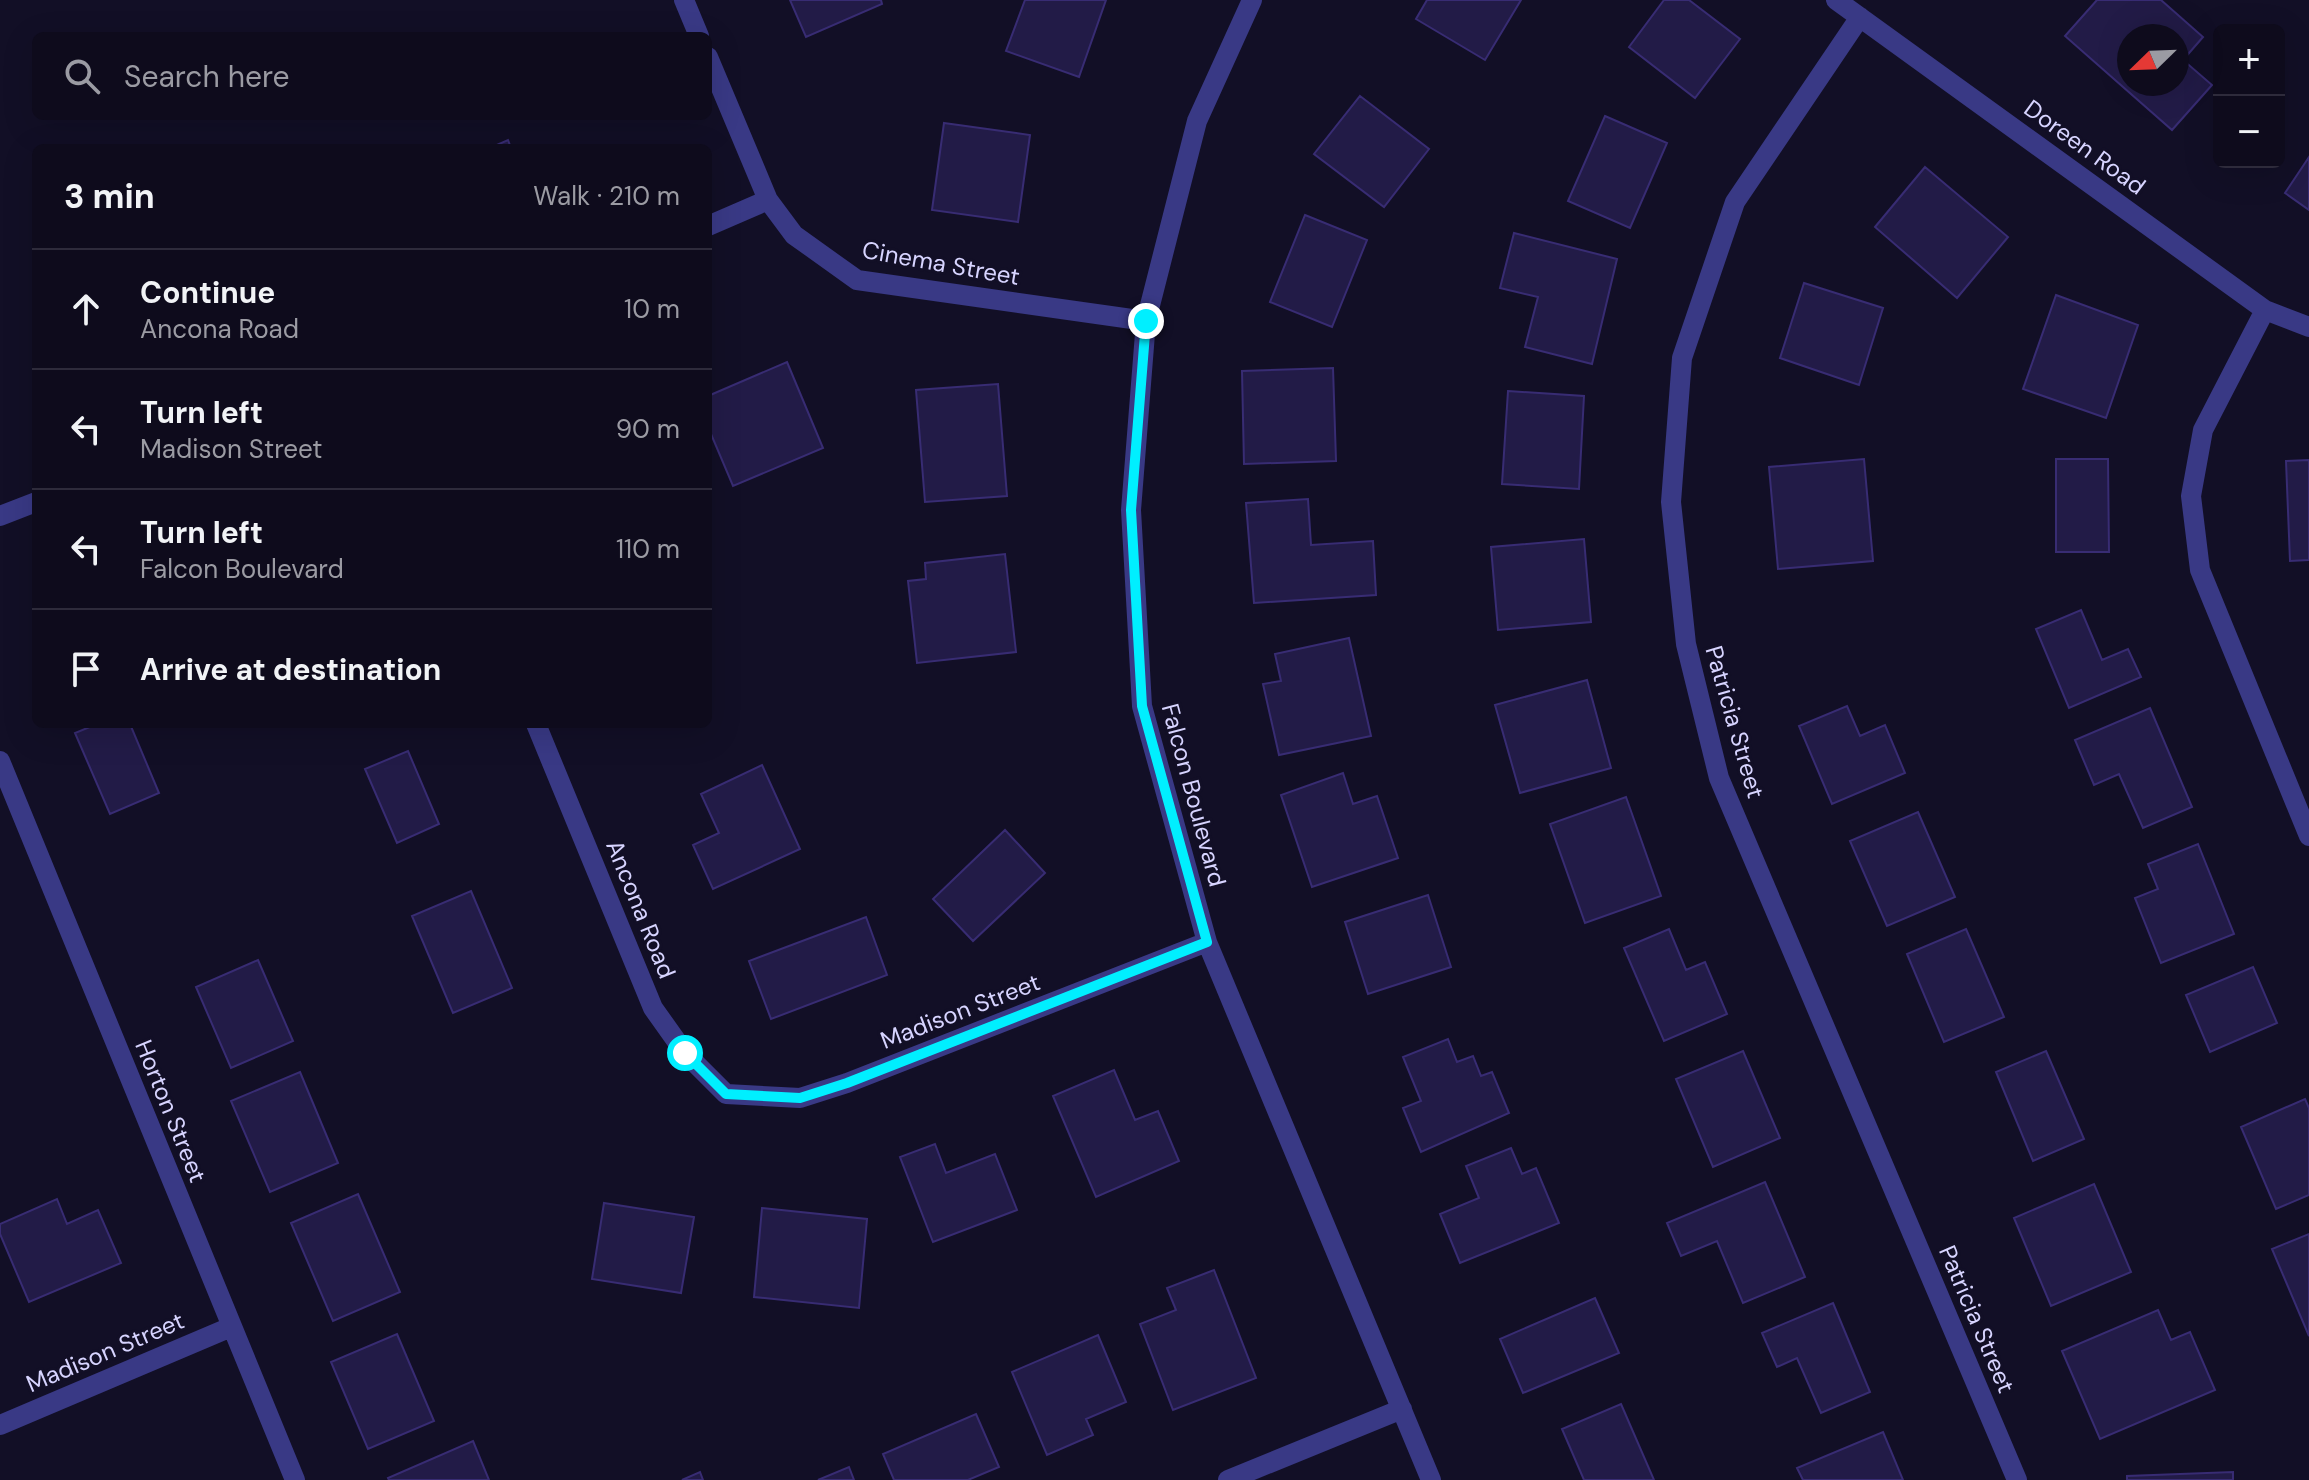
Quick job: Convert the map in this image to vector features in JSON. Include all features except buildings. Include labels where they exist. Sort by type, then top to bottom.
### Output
[{"type":"street","points":[[684,0],[697,32]]},
{"type":"street","name":"Falcon Boulevard","points":[[1252,0],[1197,121],[1146,321],[1131,510],[1142,706],[1207,942],[1431,1480]]},
{"type":"street","name":"Doreen Road","points":[[1836,0],[2265,310],[2309,327]]},
{"type":"street","name":"Patricia Street","points":[[1860,17],[1735,202],[1682,358],[1671,502],[1682,612],[1686,644],[1719,778],[2017,1480]]},
{"type":"street","name":"Cinema Street","points":[[712,67],[768,200],[794,235],[857,280],[1146,321]]},
{"type":"street","points":[[712,224],[768,200]]},
{"type":"street","points":[[2265,310],[2203,430],[2191,496],[2200,570],[2309,836]]},
{"type":"street","points":[[0,516],[32,504]]},
{"type":"street","name":"Ancona Road","points":[[538,728],[653,1008],[685,1053],[726,1094]]},
{"type":"street","name":"Horton Street","points":[[0,761],[295,1480]]},
{"type":"street","name":"Madison Street","points":[[726,1094],[800,1098],[835,1087],[1207,942]]},
{"type":"street","name":"Madison Street","points":[[0,1425],[231,1327]]},
{"type":"street","points":[[1228,1480],[1402,1409]]},
{"type":"route","points":[[685,1053],[726,1094],[800,1098],[847,1083],[1207,942],[1142,706],[1131,510],[1146,321]]}]
